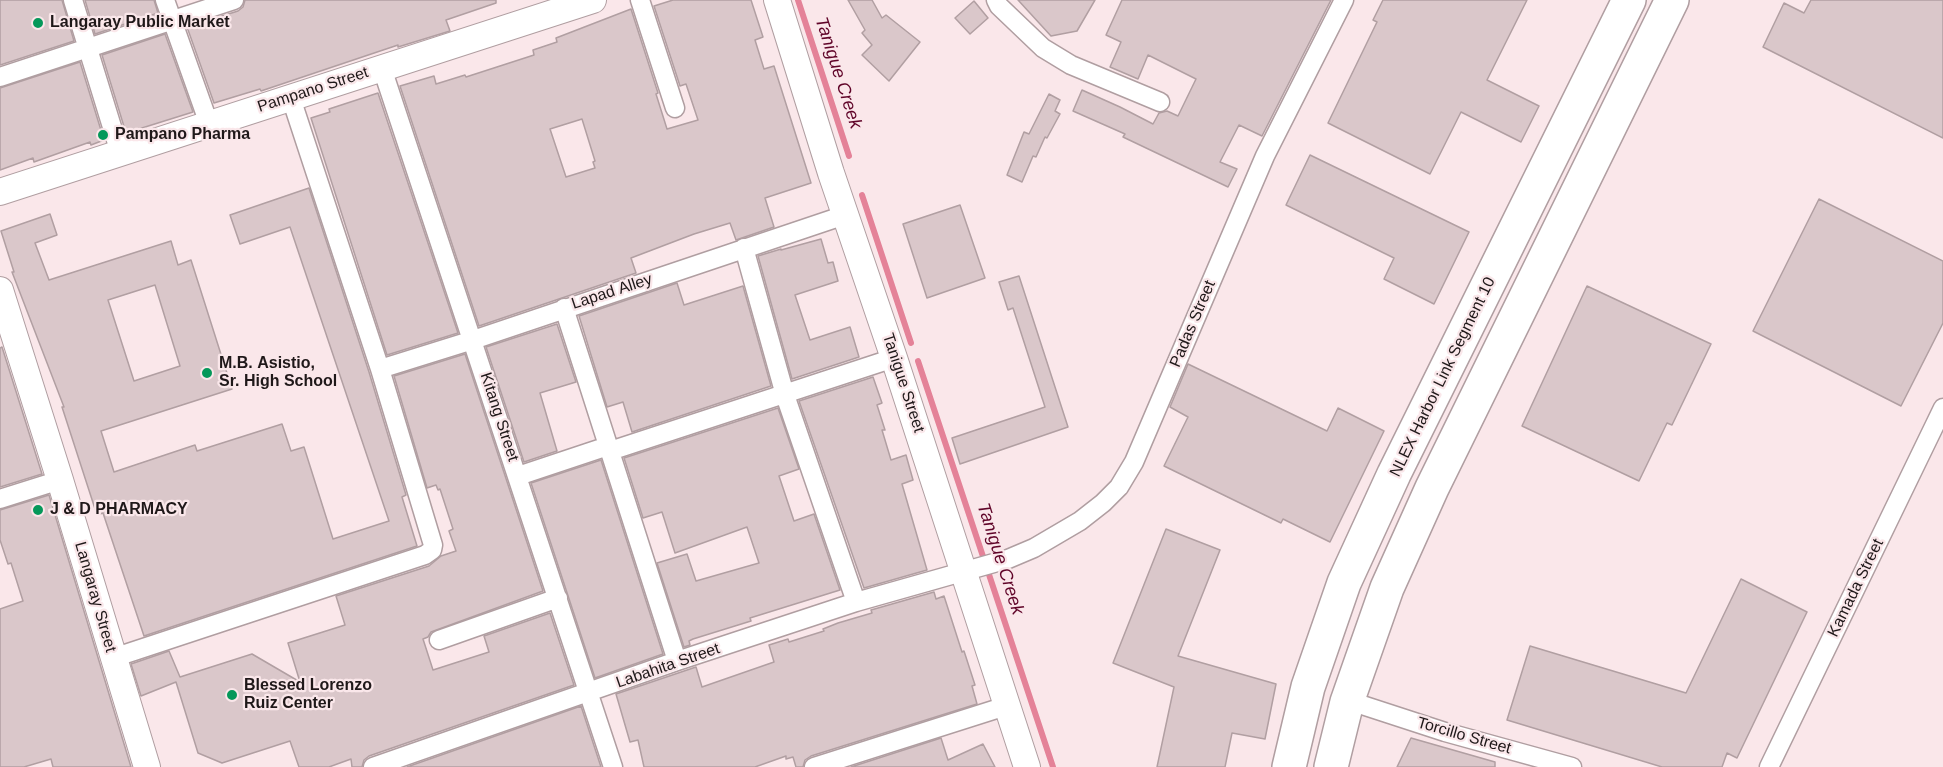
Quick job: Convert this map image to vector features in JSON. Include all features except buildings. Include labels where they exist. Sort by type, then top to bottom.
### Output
[{"type":"highway","name":"NLEX Harbor Link Segment 10","points":[[1289,767],[1308,687],[1344,583],[1394,474],[1629,0]]},
{"type":"highway","points":[[1331,767],[1347,702],[1387,588],[1432,488],[1672,0]]},
{"type":"street","points":[[72,0],[120,153]]},
{"type":"street","points":[[165,0],[209,124]]},
{"type":"street","points":[[0,77],[234,0]]},
{"type":"street","name":"Pampano Street","points":[[0,192],[593,0]]},
{"type":"street","points":[[640,0],[675,108]]},
{"type":"street","name":"Tanigue Street","points":[[777,0],[845,215],[971,569],[1006,706],[1027,767]]},
{"type":"street","points":[[996,0],[999,6],[1043,48],[1071,65],[1160,102]]},
{"type":"street","name":"Padas Street","points":[[971,569],[1034,548],[1080,520],[1103,503],[1119,487],[1134,462],[1265,156],[1344,0]]},
{"type":"street","name":"Kitang Street","points":[[382,68],[613,767]]},
{"type":"street","points":[[113,657],[429,554],[433,545],[380,369],[291,98]]},
{"type":"street","name":"Lapad Alley","points":[[380,369],[845,215]]},
{"type":"street","points":[[744,248],[784,395],[856,603]]},
{"type":"street","name":"Langaray Street","points":[[2,301],[60,480],[147,767]]},
{"type":"street","points":[[564,308],[677,661]]},
{"type":"street","points":[[518,476],[784,395],[894,358]]},
{"type":"street","name":"Kamada Street","points":[[1768,767],[1943,408]]},
{"type":"street","points":[[0,499],[60,480]]},
{"type":"street","name":"Labahita Street","points":[[377,766],[677,661],[856,603],[971,569]]},
{"type":"street","points":[[439,639],[558,598]]},
{"type":"street","name":"Torcillo Street","points":[[1356,704],[1445,732],[1572,767]]},
{"type":"street","points":[[814,767],[1006,706]]},
{"type":"waterway","name":"Tanigue Creek","points":[[798,0],[849,156]]},
{"type":"waterway","name":"Tanigue Creek","points":[[862,195],[911,343]]},
{"type":"waterway","name":"Tanigue Creek","points":[[918,361],[1053,767]]},
{"type":"place","name":"Langaray Public Market","points":[[38,23]]},
{"type":"place","name":"Pampano Pharma","points":[[103,135]]},
{"type":"place","name":"M.B. Asistio, Sr. High School","points":[[207,373]]},
{"type":"place","name":"J & D PHARMACY","points":[[38,510]]},
{"type":"place","name":"Blessed Lorenzo Ruiz Center","points":[[232,695]]}]
